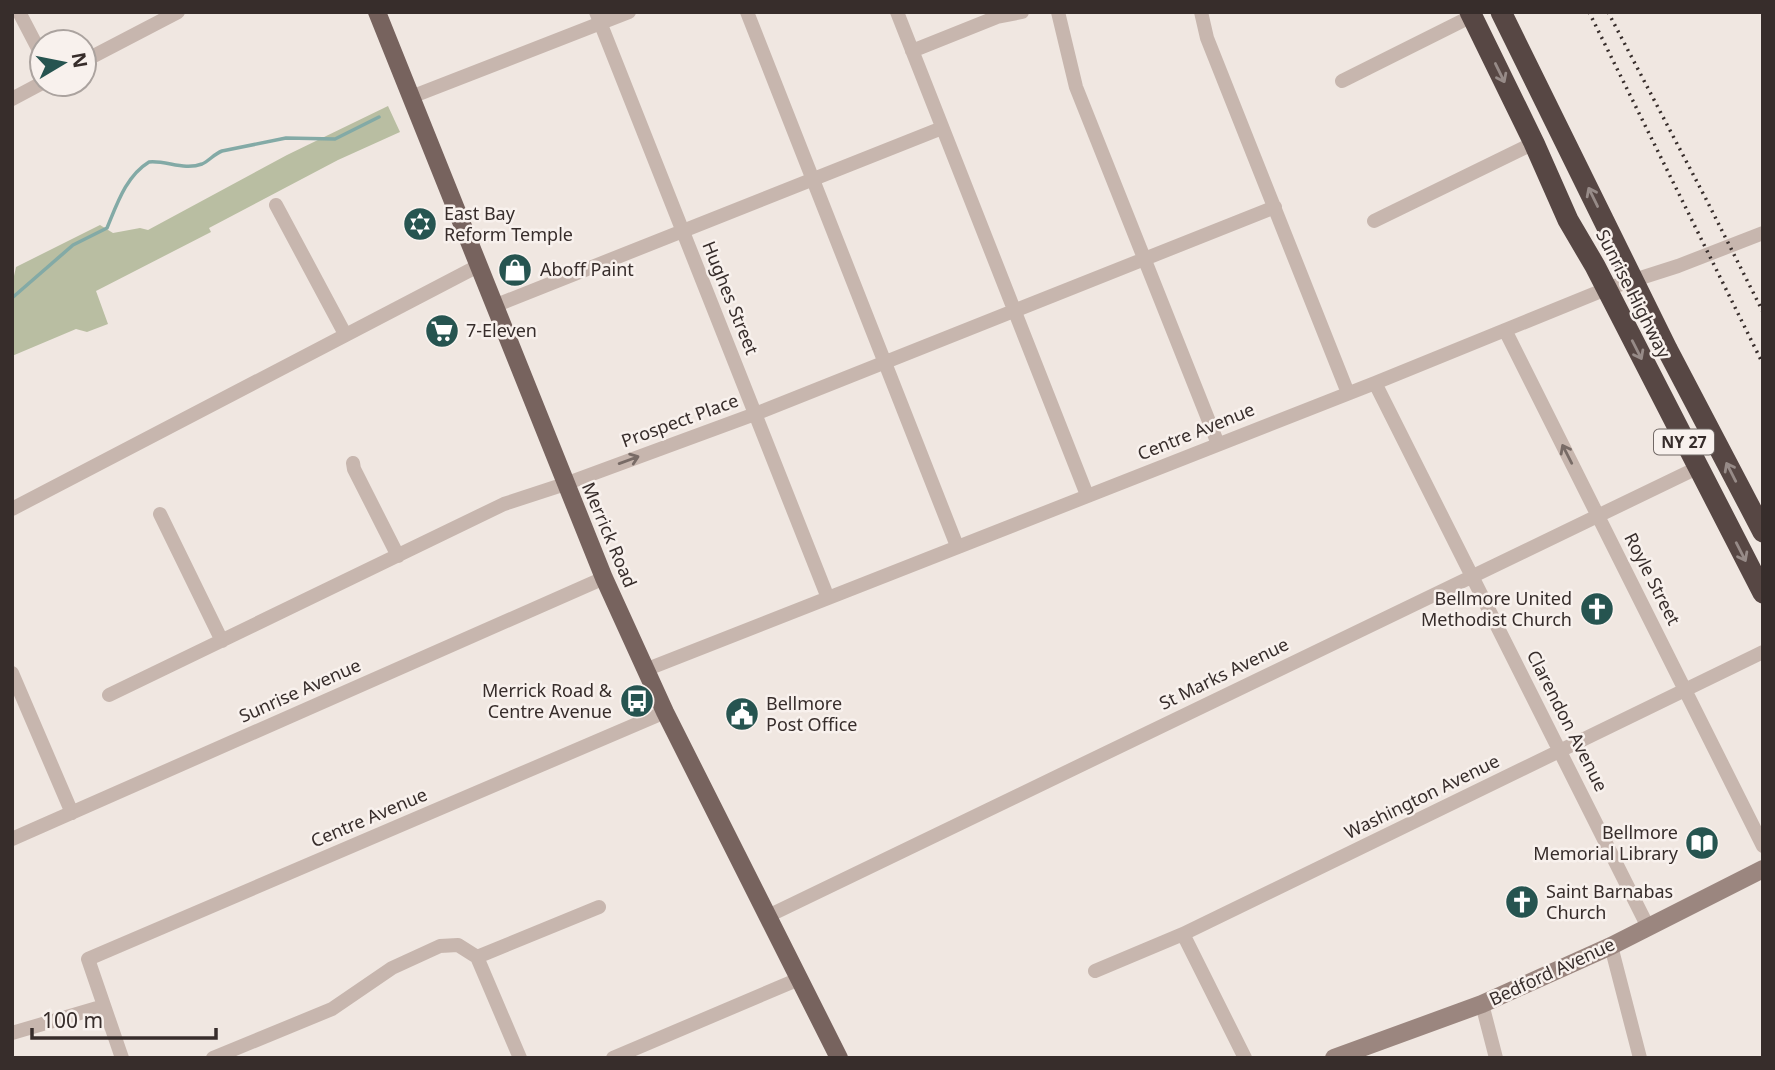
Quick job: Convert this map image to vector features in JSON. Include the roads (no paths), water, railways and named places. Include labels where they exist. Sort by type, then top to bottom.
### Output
[{"type":"highway","name":"Sunrise Highway","points":[[1501,12],[1763,532]]},
{"type":"highway","name":"Sunrise Highway","points":[[1471,14],[1568,220],[1763,593]]},
{"type":"main road","name":"Merrick Road","points":[[377,12],[604,578],[665,712],[839,1058]]},
{"type":"street","points":[[19,12],[28,29]]},
{"type":"street","points":[[411,97],[599,18],[629,12]]},
{"type":"street","points":[[747,12],[957,547]]},
{"type":"street","points":[[897,12],[1087,495]]},
{"type":"street","points":[[912,51],[997,17],[1022,12]]},
{"type":"street","points":[[1058,12],[1076,87],[1218,444]]},
{"type":"street","points":[[1201,12],[1207,38],[1348,393]]},
{"type":"street","points":[[98,54],[176,13]]},
{"type":"street","points":[[1342,81],[1471,14]]},
{"type":"street","name":"Hughes Street","points":[[599,18],[828,598]]},
{"type":"street","points":[[12,99],[28,90]]},
{"type":"street","points":[[494,306],[942,128]]},
{"type":"street","points":[[1374,221],[1534,144]]},
{"type":"street","points":[[276,205],[345,334]]},
{"type":"street","name":"Prospect Place","points":[[109,695],[504,504],[755,414],[1275,207]]},
{"type":"street","name":"Centre Avenue","points":[[645,670],[1375,383],[1606,289],[1763,233]]},
{"type":"street","points":[[12,509],[478,266]]},
{"type":"street","name":"Royle Street","points":[[1505,330],[1763,846]]},
{"type":"street","name":"Clarendon Avenue","points":[[1375,383],[1648,927]]},
{"type":"street","points":[[353,463],[398,556]]},
{"type":"street","name":"St Marks Avenue","points":[[768,916],[1698,468]]},
{"type":"street","points":[[160,514],[222,641]]},
{"type":"street","name":"Sunrise Avenue","points":[[12,839],[604,578]]},
{"type":"street","name":"Washington Avenue","points":[[1096,971],[1183,934],[1763,653]]},
{"type":"street","points":[[12,673],[72,813]]},
{"type":"street","name":"Centre Avenue","points":[[104,1006],[88,959],[665,712]]},
{"type":"street","name":"Bedford Avenue","points":[[1335,1058],[1361,1054],[1482,1004],[1611,946],[1763,869]]},
{"type":"street","points":[[477,957],[599,908]]},
{"type":"street","points":[[1183,934],[1245,1058]]},
{"type":"street","points":[[213,1058],[332,1009],[392,968],[440,947],[457,945],[477,957],[520,1058]]},
{"type":"street","points":[[1611,946],[1640,1058]]},
{"type":"street","points":[[612,1058],[799,979]]},
{"type":"street","points":[[1482,1004],[1496,1058]]},
{"type":"street","points":[[12,1033],[104,1006],[122,1058]]},
{"type":"waterway","points":[[12,298],[73,245],[107,228],[128,183],[149,162],[195,166],[205,163],[222,151],[286,138],[335,139],[379,117]]},
{"type":"railway","points":[[1589,12],[1763,364]]},
{"type":"railway","points":[[1608,12],[1763,312]]},
{"type":"place","name":"East Bay Reform Temple","points":[[420,224]]},
{"type":"place","name":"Aboff Paint","points":[[515,270]]},
{"type":"place","name":"7-Eleven","points":[[442,331]]},
{"type":"place","name":"Bellmore United Methodist Church","points":[[1597,609]]},
{"type":"place","name":"Merrick Road & Centre Avenue","points":[[637,701]]},
{"type":"place","name":"Bellmore Post Office","points":[[742,714]]},
{"type":"place","name":"Bellmore Memorial Library","points":[[1702,843]]},
{"type":"place","name":"Saint Barnabas Church","points":[[1522,902]]}]
